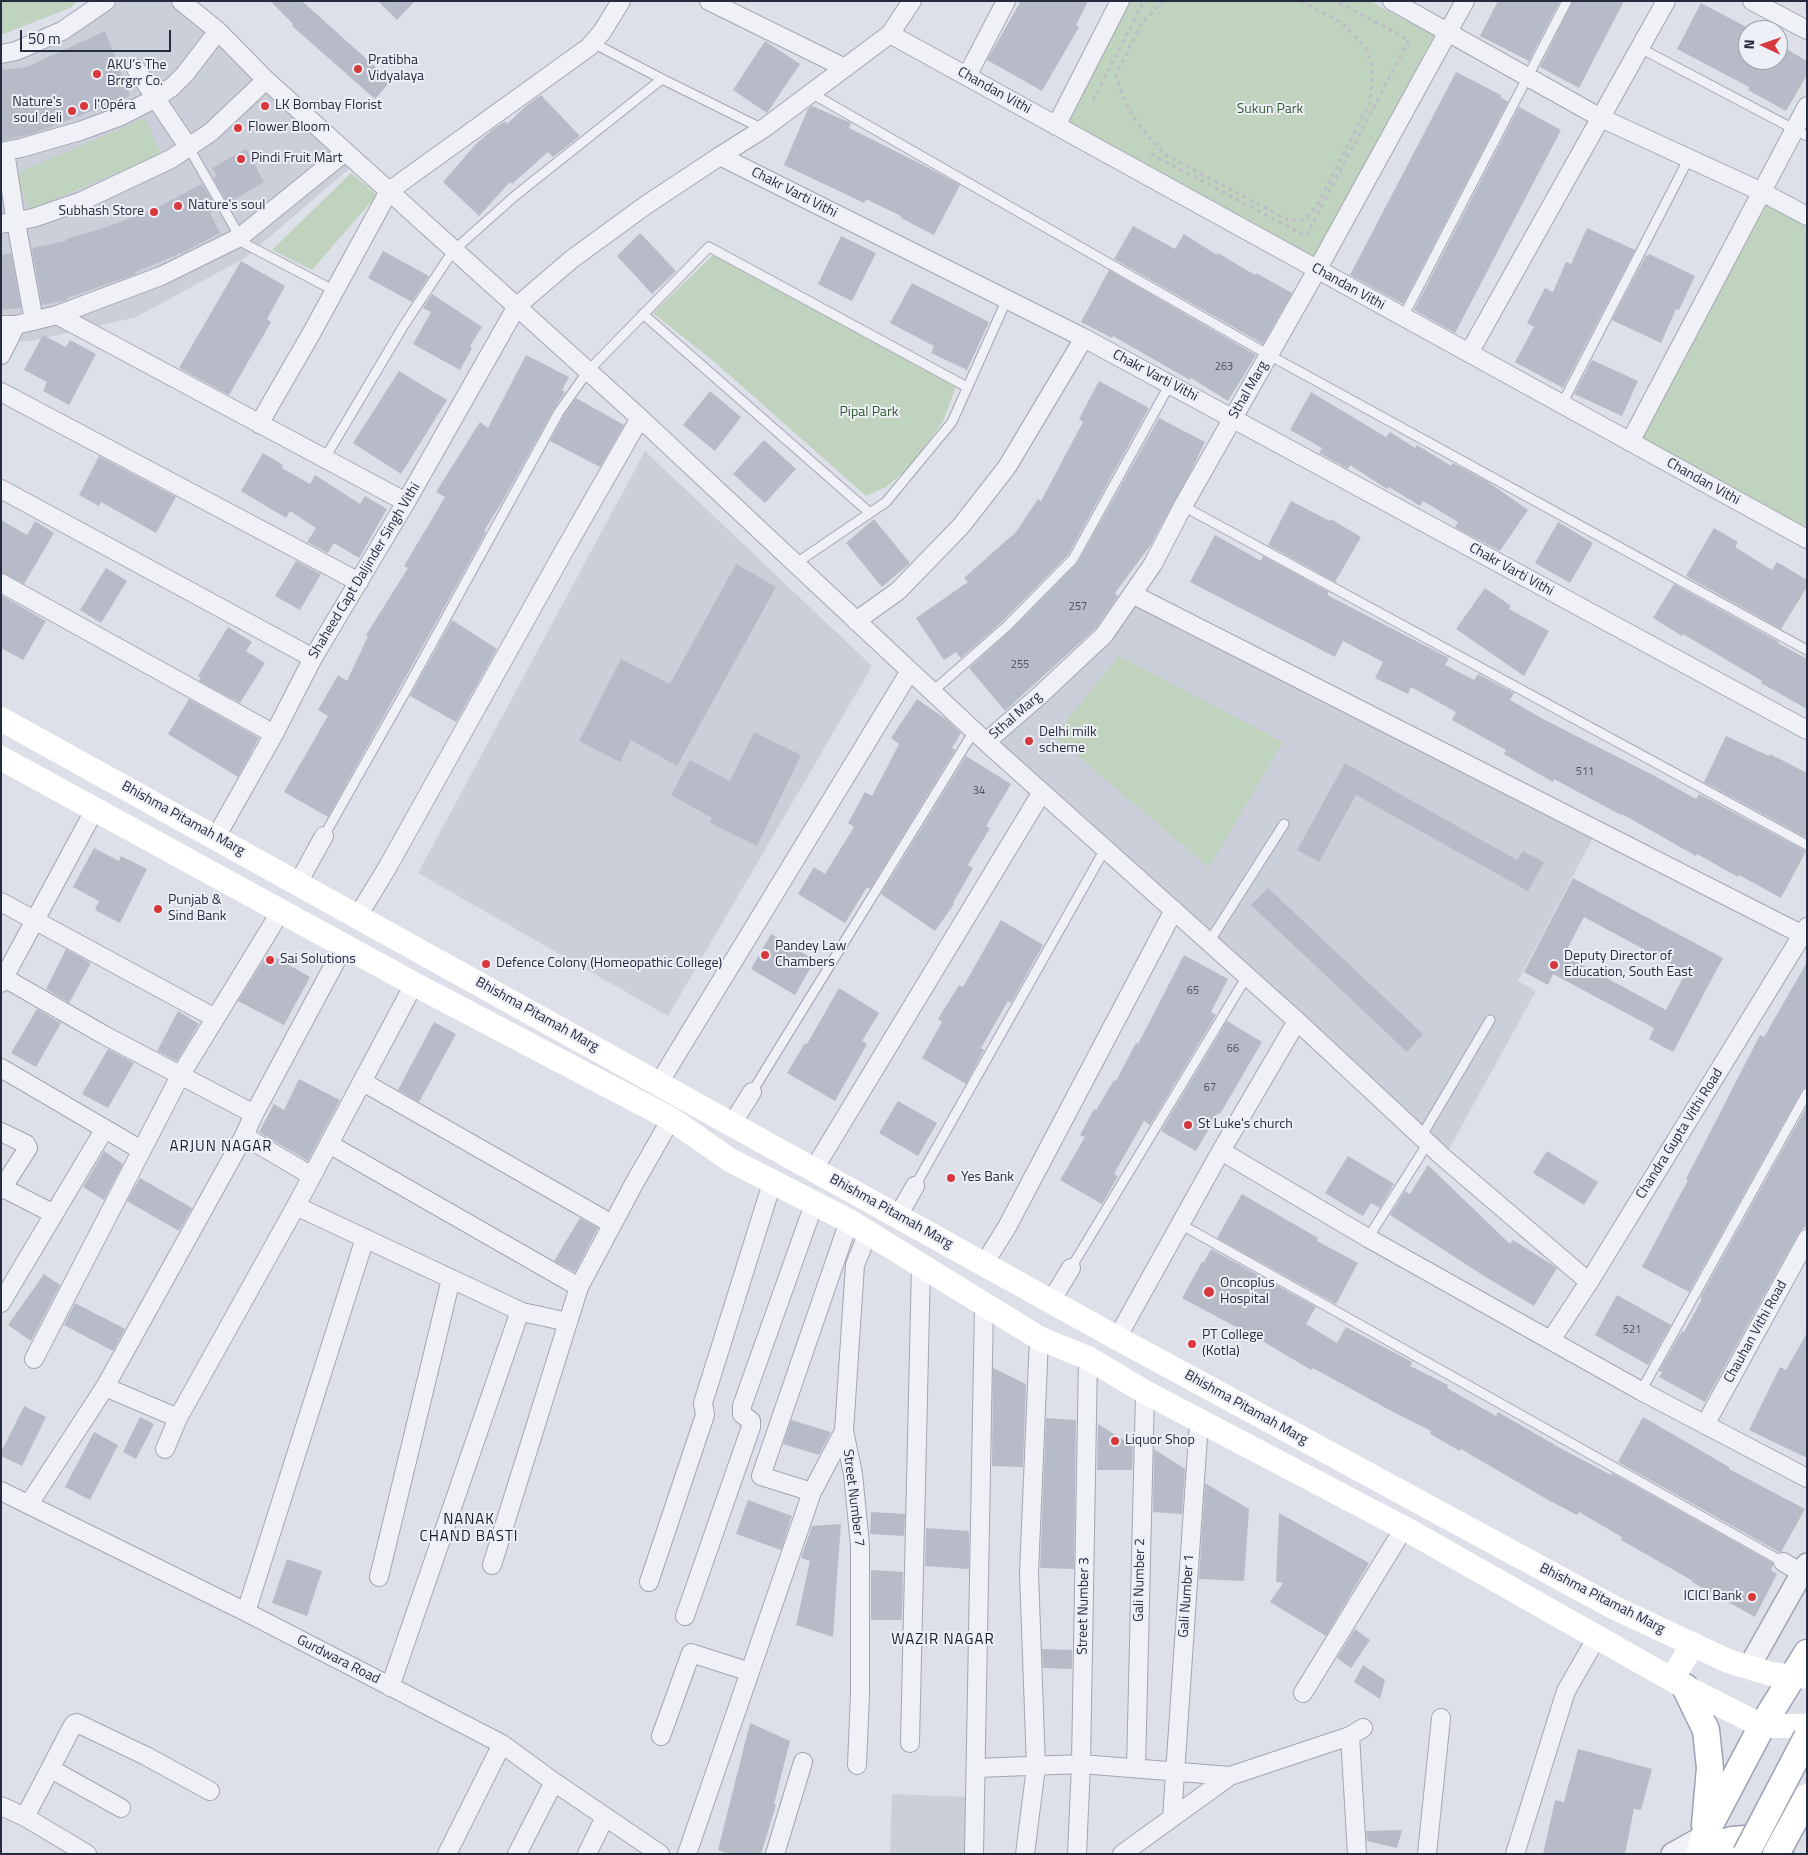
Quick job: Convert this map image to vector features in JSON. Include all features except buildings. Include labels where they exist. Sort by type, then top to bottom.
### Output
[{"type":"main road","name":"Bhishma Pitamah Marg","points":[[1,719],[1117,1338],[1613,1607],[1728,1661],[1770,1674],[1800,1677]]},
{"type":"main road","name":"Bhishma Pitamah Marg","points":[[1,758],[414,984],[671,1119],[730,1160],[858,1227],[1039,1338],[1088,1358],[1145,1392],[1404,1528],[1678,1683],[1762,1726]]},
{"type":"main road","points":[[1692,1644],[1678,1683],[1706,1730],[1710,1768],[1703,1848]]},
{"type":"main road","points":[[1703,1848],[1762,1726],[1800,1677],[1807,1653]]},
{"type":"main road","points":[[1762,1726],[1807,1726]]},
{"type":"main road","points":[[1746,1854],[1807,1737]]},
{"type":"main road","points":[[1703,1848],[1732,1840],[1746,1839],[1759,1841],[1772,1847],[1778,1854],[1807,1797]]},
{"type":"street","points":[[1,54],[16,51],[62,32],[106,1]]},
{"type":"street","points":[[181,1],[218,31],[266,80],[453,251],[588,370],[932,692],[1297,1021],[1424,1140],[1589,1282]]},
{"type":"street","points":[[259,424],[335,291],[389,191],[589,47],[610,20],[621,1]]},
{"type":"street","points":[[709,1],[845,68]]},
{"type":"street","points":[[517,306],[580,254],[646,204],[763,129],[890,34],[912,1]]},
{"type":"street","points":[[967,76],[1006,1]]},
{"type":"street","points":[[1056,126],[1120,1]]},
{"type":"street","points":[[1392,1],[1601,118],[1762,192],[1807,216]]},
{"type":"street","name":"Sthal Marg","points":[[980,736],[1039,696],[1104,635],[1153,564],[1183,506],[1317,270],[1465,1]]},
{"type":"street","points":[[1469,353],[1666,1]]},
{"type":"street","points":[[1752,1],[1807,30]]},
{"type":"street","points":[[34,321],[8,223],[3,152],[80,131],[121,116],[156,98],[172,87],[185,74],[218,31]]},
{"type":"street","name":"Chandan Vithi","points":[[890,34],[1807,539]]},
{"type":"street","points":[[136,69],[189,148]]},
{"type":"street","points":[[8,223],[82,201],[171,159],[211,132],[266,80]]},
{"type":"street","points":[[1630,442],[1762,192],[1801,132],[1807,106]]},
{"type":"street","points":[[1,355],[9,325],[57,315],[161,276],[238,238],[345,152]]},
{"type":"street","name":"Chakr Varti Vithi","points":[[720,156],[1084,338],[1807,730]]},
{"type":"street","name":"Shaheed Capt Daljinder Singh Vithi","points":[[216,837],[274,734],[313,658],[406,502],[517,306]]},
{"type":"street","points":[[57,315],[406,502]]},
{"type":"street","points":[[856,621],[898,591],[961,526],[1007,466],[1084,338]]},
{"type":"street","points":[[1,392],[359,582]]},
{"type":"street","points":[[358,916],[387,868],[640,418]]},
{"type":"street","points":[[1,489],[313,658]]},
{"type":"street","points":[[1,583],[274,734]]},
{"type":"street","points":[[1132,594],[1805,933]]},
{"type":"street","points":[[659,1083],[910,671]]},
{"type":"street","points":[[814,1169],[1042,792]]},
{"type":"street","points":[[95,809],[2,979],[254,1114]]},
{"type":"street","points":[[298,883],[324,836]]},
{"type":"street","points":[[1,902],[215,1018]]},
{"type":"street","points":[[984,1264],[1007,1227],[1174,910]]},
{"type":"street","points":[[34,1359],[180,1076],[280,911]]},
{"type":"street","name":"Chandra Gupta Vithi Road","points":[[1551,1340],[1589,1282],[1805,933]]},
{"type":"street","points":[[29,1504],[105,1387],[244,1136],[344,946]]},
{"type":"street","points":[[165,1448],[178,1418],[296,1206],[414,984]]},
{"type":"street","points":[[1117,1338],[1297,1021]]},
{"type":"street","points":[[1,1068],[141,1150]]},
{"type":"street","points":[[363,1082],[612,1224]]},
{"type":"street","points":[[732,1124],[752,1092]]},
{"type":"street","points":[[492,1565],[579,1287],[671,1119]]},
{"type":"street","points":[[1,1303],[104,1130]]},
{"type":"street","points":[[1,1132],[26,1144],[28,1148],[2,1189],[54,1214]]},
{"type":"street","points":[[244,1136],[312,1176]]},
{"type":"street","points":[[329,1144],[579,1287]]},
{"type":"street","points":[[1221,1152],[1368,1238],[1641,1392],[1807,1478]]},
{"type":"street","points":[[649,1582],[705,1415],[703,1403],[772,1183]]},
{"type":"street","points":[[898,1216],[915,1186]]},
{"type":"street","points":[[685,1616],[751,1427],[750,1422],[742,1414],[742,1406],[814,1204]]},
{"type":"street","points":[[296,1206],[520,1311],[568,1322]]},
{"type":"street","points":[[812,1492],[762,1476],[858,1227]]},
{"type":"street","name":"Street Number 7","points":[[857,1765],[860,1694],[860,1545],[853,1474],[844,1431],[858,1227]]},
{"type":"street","points":[[246,1612],[365,1238]]},
{"type":"street","name":"Chauhan Vithi Road","points":[[1705,1425],[1807,1239]]},
{"type":"street","points":[[910,1742],[921,1266]]},
{"type":"street","points":[[1051,1301],[1071,1268]]},
{"type":"street","points":[[379,1577],[451,1279]]},
{"type":"street","points":[[974,1854],[984,1306]]},
{"type":"street","points":[[390,1686],[520,1311]]},
{"type":"street","points":[[1026,1854],[1036,1767],[1029,1573],[1039,1338]]},
{"type":"street","name":"Street Number 3","points":[[1077,1854],[1081,1764],[1088,1358]]},
{"type":"street","points":[[105,1387],[178,1418]]},
{"type":"street","name":"Gali Number 2","points":[[1136,1768],[1145,1392]]},
{"type":"street","name":"Gali Number 1","points":[[1172,1818],[1199,1421]]},
{"type":"street","points":[[687,1854],[812,1492],[844,1431]]},
{"type":"street","name":"Gurdwara Road","points":[[1,1491],[246,1612],[502,1744],[660,1854]]},
{"type":"street","points":[[1303,1693],[1404,1528]]},
{"type":"street","points":[[1749,1666],[1804,1569],[1783,1562]]},
{"type":"street","points":[[1515,1854],[1566,1691],[1597,1637]]},
{"type":"street","points":[[661,1736],[691,1654],[750,1672]]},
{"type":"street","points":[[1427,1854],[1441,1718]]},
{"type":"street","points":[[25,1817],[72,1727],[77,1723],[146,1756],[210,1791]]},
{"type":"street","points":[[1122,1854],[1230,1776],[1357,1732],[1357,1854]]},
{"type":"street","points":[[447,1854],[502,1744]]},
{"type":"street","points":[[775,1854],[804,1762]]},
{"type":"street","points":[[976,1768],[1081,1764],[1230,1776]]},
{"type":"street","points":[[51,1770],[121,1808]]},
{"type":"street","points":[[516,1854],[554,1782]]},
{"type":"street","points":[[1,1806],[25,1817],[87,1854]]},
{"type":"street","points":[[587,1854],[605,1817]]},
{"type":"street","points":[[1672,1854],[1703,1848]]},
{"type":"lane","points":[[1403,317],[1567,1]]},
{"type":"lane","points":[[593,43],[662,80],[763,129]]},
{"type":"lane","points":[[1640,48],[1801,132]]},
{"type":"lane","points":[[325,458],[404,325],[453,251],[516,195],[662,80]]},
{"type":"lane","points":[[812,93],[1269,355],[1807,650]]},
{"type":"lane","points":[[189,148],[238,238],[335,291]]},
{"type":"lane","points":[[1562,404],[1689,158]]},
{"type":"lane","points":[[324,836],[559,412],[588,370],[709,247],[967,388]]},
{"type":"lane","points":[[796,564],[886,502],[952,422],[1007,299]]},
{"type":"lane","points":[[643,314],[870,513]]},
{"type":"lane","points":[[932,692],[1006,627],[1073,560],[1170,384]]},
{"type":"lane","points":[[1183,506],[1807,845]]},
{"type":"lane","points":[[752,1092],[980,736]]},
{"type":"lane","points":[[1209,942],[1284,824]]},
{"type":"lane","points":[[915,1186],[1105,849]]},
{"type":"lane","points":[[1071,1268],[1247,976]]},
{"type":"lane","points":[[1368,1238],[1490,1020]]},
{"type":"lane","points":[[1641,1392],[1807,1093]]},
{"type":"lane","points":[[1182,1225],[1783,1562]]},
{"type":"path","points":[[1092,101],[1144,1]]},
{"type":"path","points":[[1164,1],[1142,22],[1116,75],[1124,100],[1133,116],[1150,139],[1166,155],[1290,221],[1306,219],[1318,204],[1370,102],[1373,67],[1365,47],[1342,23],[1302,1]]},
{"type":"path","points":[[1143,150],[1306,236],[1409,40],[1336,1]]},
{"type":"shaded area","points":[[121,1],[181,1],[357,162],[245,258],[136,317],[31,341],[1,343],[1,55]]},
{"type":"shaded area","points":[[645,451],[872,666],[668,1016],[418,873]]},
{"type":"shaded area","points":[[1132,594],[1597,830],[1518,981],[1536,991],[1444,1158],[986,742],[1104,635]]},
{"type":"shaded area","points":[[892,1794],[967,1797],[965,1854],[890,1854]]},
{"type":"green space","points":[[1,1],[78,1],[70,8],[1,35]]},
{"type":"green space","name":"Sukun Park","points":[[1129,1],[1370,1],[1434,36],[1314,259],[1064,123]]},
{"type":"green space","points":[[145,118],[161,154],[30,210],[15,174]]},
{"type":"green space","points":[[351,173],[377,195],[312,270],[272,250]]},
{"type":"green space","points":[[1762,192],[1807,216],[1807,539],[1630,442]]},
{"type":"green space","name":"Pipal Park","points":[[713,255],[956,387],[943,421],[925,447],[904,472],[886,487],[866,496],[717,364],[653,313]]},
{"type":"green space","points":[[1119,656],[1283,742],[1209,867],[1054,736]]},
{"type":"place","name":"Pratibha Vidyalaya","points":[[358,69]]},
{"type":"place","name":"AKU’s The Brrgrr Co.","points":[[97,74]]},
{"type":"place","name":"l'Opéra","points":[[84,106]]},
{"type":"place","name":"LK Bombay Florist","points":[[265,106]]},
{"type":"place","name":"Nature's soul deli","points":[[72,111]]},
{"type":"place","name":"Flower Bloom","points":[[238,128]]},
{"type":"place","name":"Pindi Fruit Mart","points":[[241,159]]},
{"type":"place","name":"Nature's soul","points":[[178,206]]},
{"type":"place","name":"Subhash Store","points":[[154,212]]},
{"type":"place","name":"Delhi milk scheme","points":[[1029,741]]},
{"type":"place","name":"Punjab & Sind Bank","points":[[158,909]]},
{"type":"place","name":"Pandey Law Chambers","points":[[765,955]]},
{"type":"place","name":"Sai Solutions","points":[[270,960]]},
{"type":"place","name":"Defence Colony (Homeopathic College)","points":[[486,964]]},
{"type":"place","name":"Deputy Director of Education, South East","points":[[1554,965]]},
{"type":"place","name":"St Luke's church","points":[[1188,1125]]},
{"type":"place","name":"Yes Bank","points":[[951,1178]]},
{"type":"place","name":"Oncoplus Hospital","points":[[1209,1292]]},
{"type":"place","name":"PT College (Kotla)","points":[[1192,1344]]},
{"type":"place","name":"Liquor Shop","points":[[1115,1441]]},
{"type":"place","name":"ICICI Bank","points":[[1752,1597]]},
{"type":"district","name":"ARJUN NAGAR","points":[[221,1147]]},
{"type":"district","name":"NANAK CHAND BASTI","points":[[469,1528]]},
{"type":"district","name":"WAZIR NAGAR","points":[[943,1640]]}]
